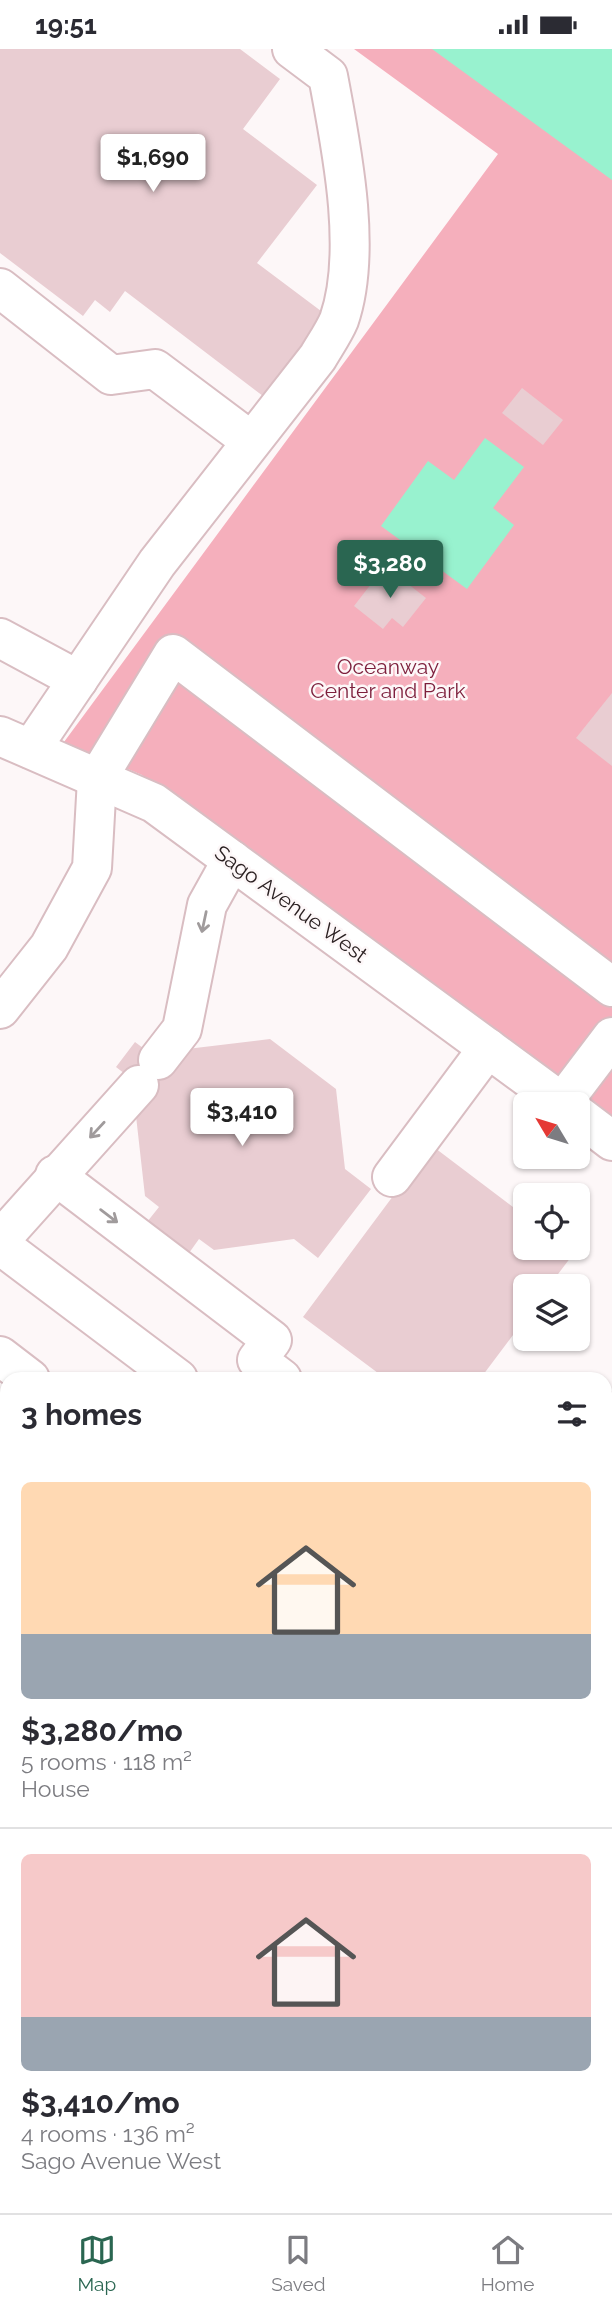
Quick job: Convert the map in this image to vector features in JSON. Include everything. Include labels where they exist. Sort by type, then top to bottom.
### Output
[{"type":"street","points":[[15,742],[78,680],[158,563],[318,357],[339,321],[350,271],[344,161],[328,76],[292,49]]},
{"type":"street","points":[[0,288],[111,375],[155,369],[251,441]]},
{"type":"street","points":[[0,638],[78,680]]},
{"type":"street","points":[[0,1009],[49,947],[92,868],[97,779],[173,654],[612,987]]},
{"type":"street","name":"Sago Avenue West","points":[[15,742],[154,803],[548,1092]]},
{"type":"street","points":[[0,1240],[148,1072],[182,1029],[207,905],[232,860]]},
{"type":"street","points":[[577,1092],[612,1037]]},
{"type":"street","points":[[392,1177],[488,1048]]},
{"type":"street","name":"Sago Avenue West","points":[[590,1124],[612,1141]]},
{"type":"street","points":[[55,1175],[272,1340],[257,1372]]},
{"type":"street","points":[[0,1245],[169,1372]]},
{"type":"street","points":[[0,1356],[21,1372]]},
{"type":"green space","name":"Oceanway Center and Park","points":[[354,49],[612,49],[612,1126],[590,1110],[590,1092],[566,1092],[142,775],[64,742],[498,154]]},
{"type":"shaded area","points":[[432,49],[612,49],[612,180]]},
{"type":"shaded area","points":[[485,438],[524,467],[493,508],[514,525],[467,589],[381,526],[428,461],[454,480]]},
{"type":"building","points":[[0,49],[240,49],[280,79],[243,129],[317,185],[257,263],[325,314],[263,396],[125,291],[110,312],[95,300],[83,316],[0,253]]},
{"type":"building","points":[[522,388],[563,420],[543,445],[502,413]]},
{"type":"building","points":[[385,566],[426,598],[403,627],[392,618],[383,629],[354,606]]},
{"type":"building","points":[[612,693],[612,766],[576,738]]},
{"type":"building","points":[[270,1039],[336,1089],[345,1169],[371,1189],[318,1258],[294,1239],[214,1250],[199,1239],[189,1253],[147,1222],[159,1207],[145,1196],[136,1116],[152,1095],[116,1067],[135,1042],[171,1069],[187,1049]]},
{"type":"building","points":[[431,1145],[513,1207],[513,1260],[569,1260],[558,1274],[513,1274],[513,1335],[485,1372],[377,1372],[303,1317]]}]
